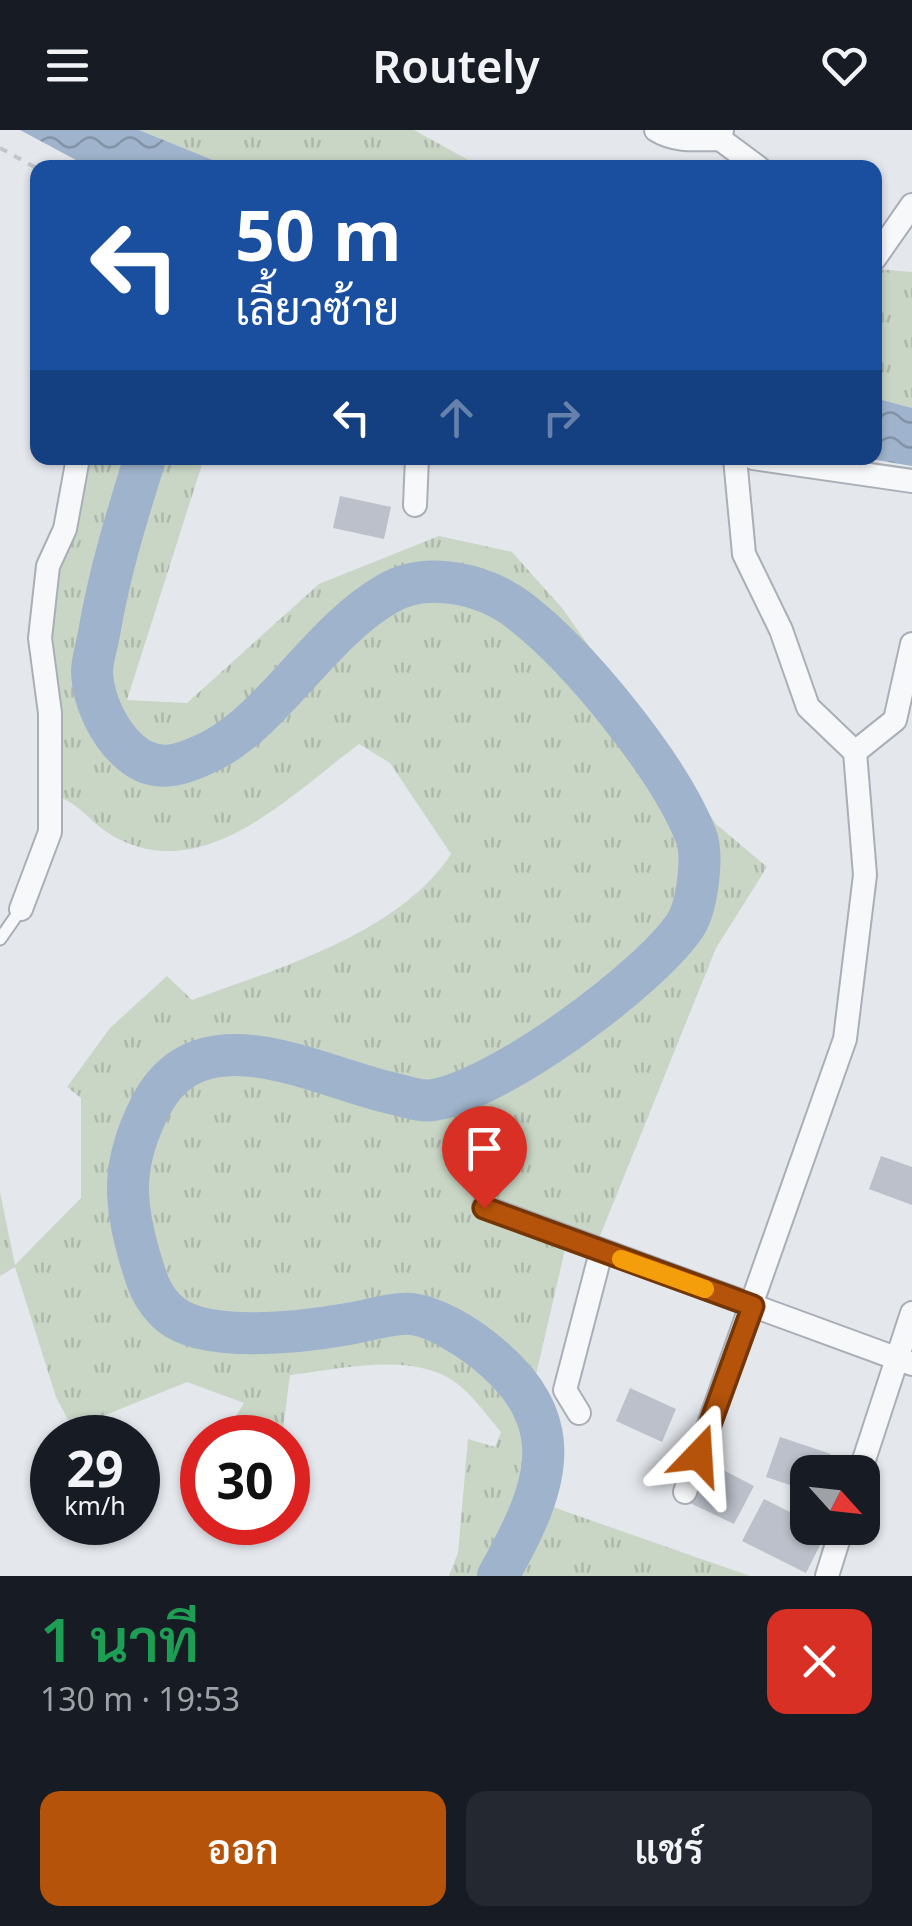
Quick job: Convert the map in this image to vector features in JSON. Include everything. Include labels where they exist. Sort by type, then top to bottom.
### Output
[{"type":"street","points":[[656,130],[673,139],[721,134],[750,160]]},
{"type":"street","points":[[882,247],[912,205]]},
{"type":"street","points":[[20,909],[50,832],[50,713],[40,638],[48,566],[65,528],[77,465]]},
{"type":"street","points":[[415,505],[417,465]]},
{"type":"street","points":[[686,1492],[845,1039],[865,875],[856,752],[808,707],[781,630],[744,554],[736,465]]},
{"type":"street","points":[[801,465],[912,481]]},
{"type":"street","points":[[856,752],[895,720],[912,644]]},
{"type":"street","points":[[484,1208],[905,1361]]},
{"type":"street","points":[[580,1413],[565,1390],[601,1252]]},
{"type":"street","points":[[867,1455],[905,1361],[912,1312]]},
{"type":"street","points":[[826,1576],[836,1545]]},
{"type":"lane","points":[[0,939],[20,909]]},
{"type":"path","points":[[0,148],[30,165]]},
{"type":"green space","points":[[139,130],[414,130],[468,160],[213,160]]},
{"type":"green space","points":[[882,269],[912,272],[912,408],[882,400]]},
{"type":"green space","points":[[67,465],[202,465],[127,700],[187,703],[319,584],[439,536],[512,552],[562,608],[716,824],[767,867],[716,948],[598,1241],[569,1232],[523,1431],[550,1506],[750,1576],[449,1576],[458,1553],[468,1439],[495,1447],[501,1432],[459,1385],[422,1368],[355,1366],[290,1375],[285,1415],[237,1415],[244,1403],[187,1382],[107,1415],[65,1415],[56,1397],[15,1267],[0,1276],[0,1192],[15,1265],[81,1198],[81,1098],[67,1087],[110,1028],[167,976],[192,1000],[298,961],[369,927],[401,906],[429,882],[451,854],[390,763],[359,744],[249,826],[219,841],[187,849],[155,850],[123,841],[66,800],[40,792],[42,704],[31,614],[38,566],[64,501]]},
{"type":"water","points":[[20,130],[139,130],[213,160],[76,160]]},
{"type":"water","points":[[882,400],[912,408],[912,466],[882,461]]},
{"type":"building","points":[[340,496],[391,507],[384,539],[333,528]]},
{"type":"building","points":[[881,1156],[912,1167],[912,1205],[869,1189]]},
{"type":"building","points":[[630,1388],[676,1409],[662,1442],[616,1421]]},
{"type":"building","points":[[780,1437],[831,1454],[790,1455],[790,1485],[766,1477]]},
{"type":"building","points":[[708,1462],[754,1486],[734,1524],[688,1502]]},
{"type":"building","points":[[764,1499],[790,1512],[790,1545],[820,1545],[806,1573],[742,1541]]},
{"type":"waterway","points":[[143,465],[113,567],[92,672],[95,694],[109,726],[122,745],[140,759],[150,764],[171,765],[213,750],[256,718],[363,610],[403,587],[420,583],[456,584],[507,602],[569,657],[620,715],[666,778],[696,836],[699,867],[693,905],[686,924],[667,947],[570,1029],[494,1076],[461,1092],[424,1100],[295,1064],[228,1055],[198,1061],[172,1078],[150,1107],[134,1146],[128,1182],[134,1237],[150,1288],[170,1314],[207,1329],[256,1333],[306,1330],[412,1314],[458,1333],[511,1376],[530,1402],[541,1429],[543,1456],[530,1513],[498,1576]]},
{"type":"slow traffic","points":[[621,1259],[705,1289]]},
{"type":"route","points":[[484,1208],[753,1306],[699,1455]]}]
